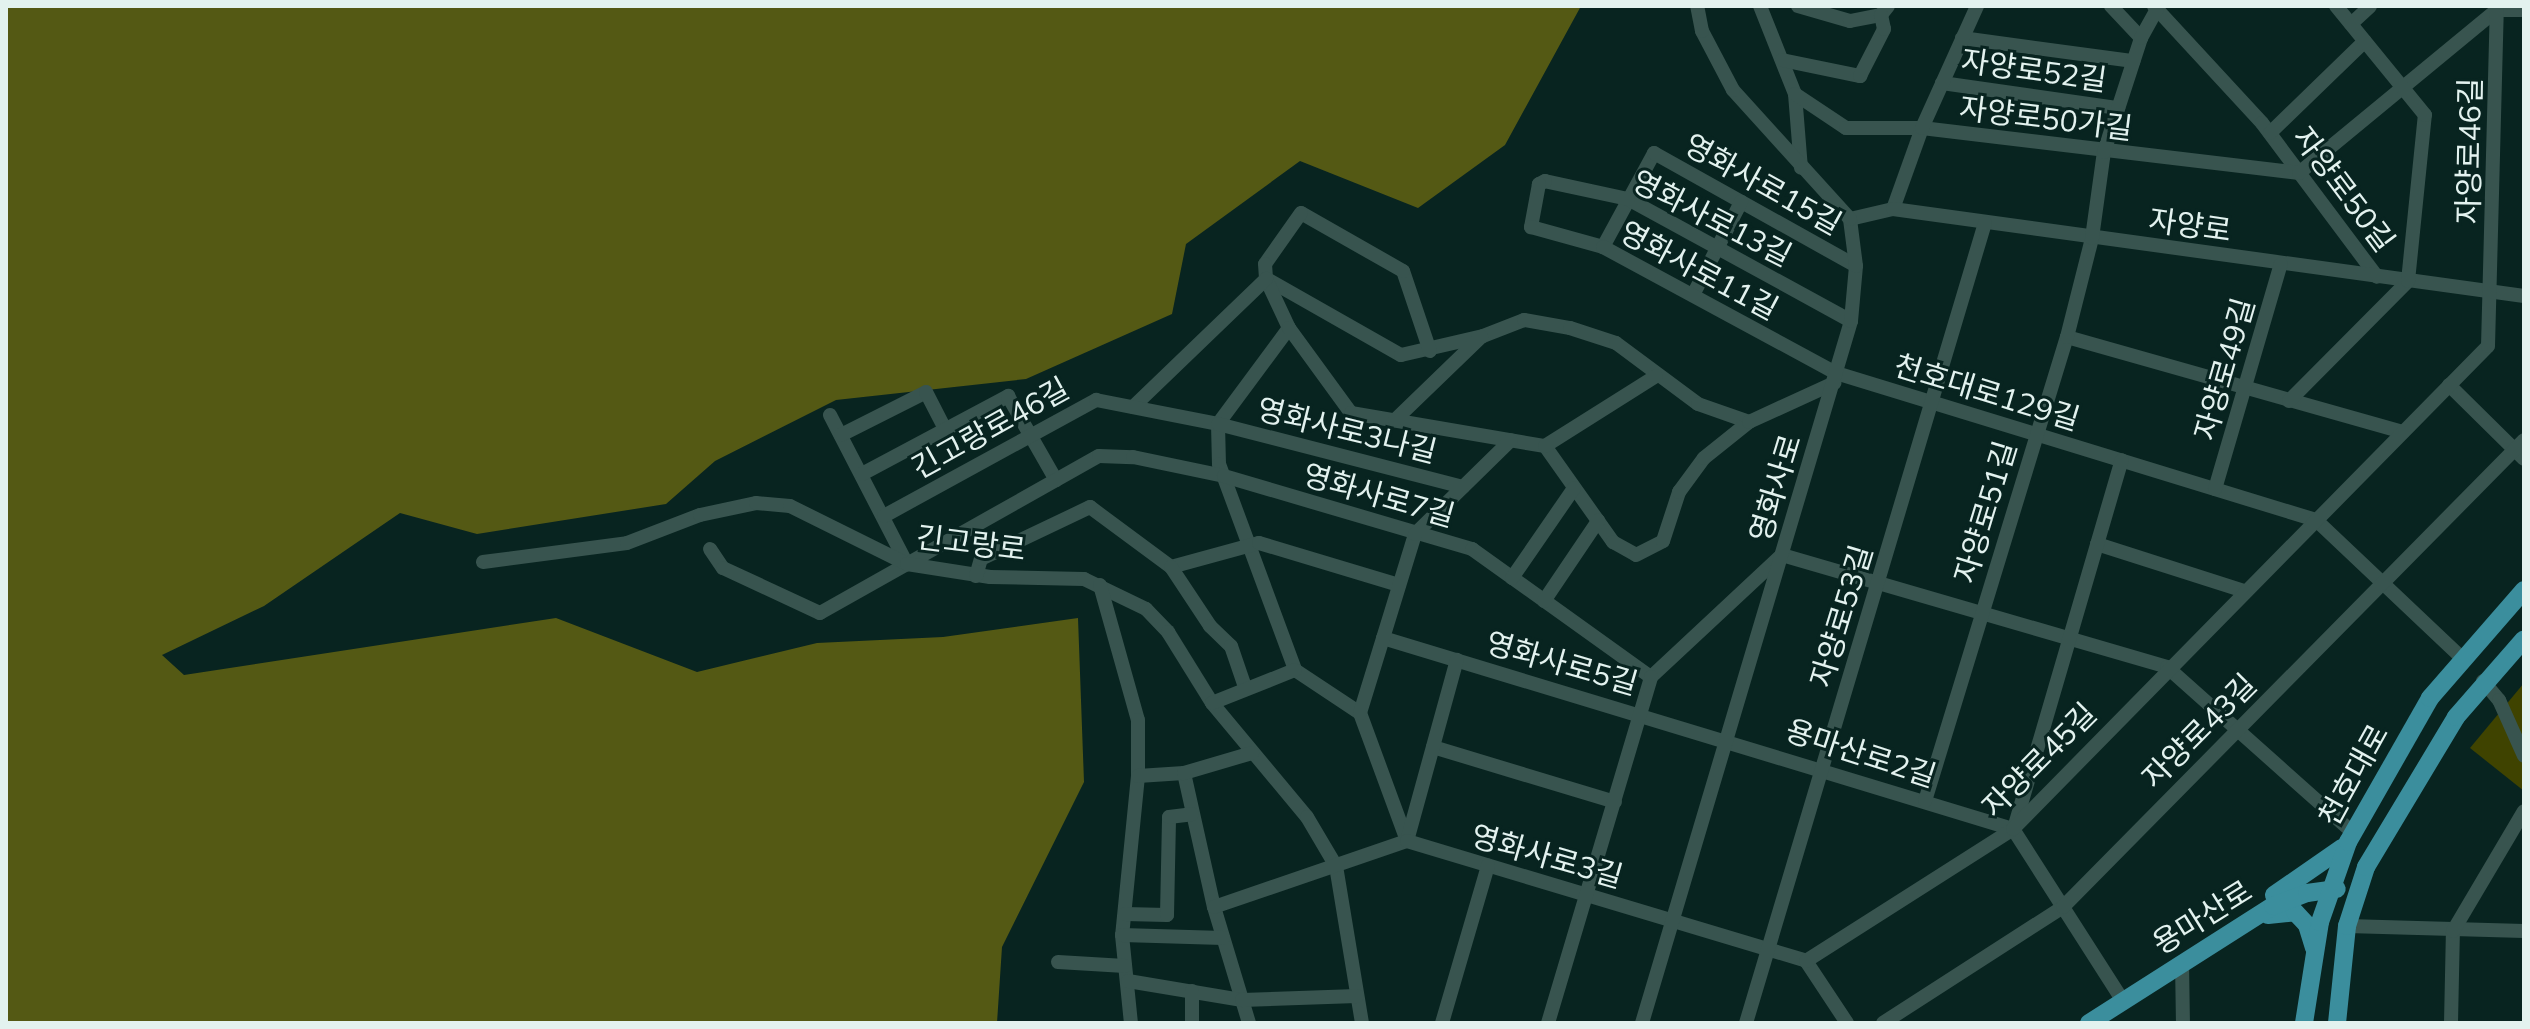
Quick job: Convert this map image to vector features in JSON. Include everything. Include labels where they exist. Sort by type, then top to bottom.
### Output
[{"type":"main road","name":"천호대로","points":[[2304,1023],[2314,951],[2329,888],[2350,838],[2415,723],[2461,657],[2524,590]]},
{"type":"main road","name":"천호대로","points":[[2337,1023],[2347,926],[2356,892],[2404,798],[2483,681],[2524,639]]},
{"type":"main road","points":[[2249,919],[2269,898],[2350,838]]},
{"type":"main road","name":"용마산로","points":[[2089,1023],[2249,919],[2287,900],[2329,888],[2356,892]]},
{"type":"main road","points":[[2249,919],[2283,910],[2295,912],[2310,931],[2314,951]]},
{"type":"street","points":[[1697,6],[1702,31],[1733,90],[1850,219]]},
{"type":"street","points":[[1760,6],[1795,94],[1801,168]]},
{"type":"street","points":[[1782,60],[1860,76],[1884,29],[1884,11],[1850,21],[1798,6]]},
{"type":"street","points":[[1893,209],[1922,128],[1977,6]]},
{"type":"street","name":"자양로52길","points":[[2111,6],[2141,38]]},
{"type":"street","points":[[2289,401],[2408,281],[2425,115],[2336,6]]},
{"type":"street","points":[[2351,24],[2370,6]]},
{"type":"street","name":"자양로52길","points":[[2092,238],[2104,152],[2141,38],[2155,7]]},
{"type":"street","name":"자양로50길","points":[[2155,7],[2270,133],[2377,277]]},
{"type":"street","points":[[2299,173],[2497,10],[2524,10]]},
{"type":"street","name":"자양로46길","points":[[2493,292],[2497,10]]},
{"type":"street","name":"자양로52길","points":[[1962,38],[2133,61]]},
{"type":"street","name":"자양로50길","points":[[2270,133],[2365,41]]},
{"type":"street","name":"자양로52길","points":[[1942,83],[2118,108]]},
{"type":"street","name":"자양로50가길","points":[[1795,94],[1846,128],[1922,128],[2299,173]]},
{"type":"street","name":"영화사로15길","points":[[1603,247],[1654,153],[1856,266]]},
{"type":"street","name":"영화사로13길","points":[[1531,227],[1539,184],[1545,181],[1628,199],[1851,321]]},
{"type":"street","points":[[1693,295],[1741,202]]},
{"type":"street","name":"자양로","points":[[1850,219],[1893,209],[2524,296]]},
{"type":"street","points":[[1430,351],[1403,271],[1301,213],[1265,264],[1266,279],[1289,328],[1351,413],[1545,446],[1656,376]]},
{"type":"street","name":"영화사로","points":[[1642,1023],[1851,321],[1856,266],[1850,219]]},
{"type":"street","name":"자양로53길","points":[[1746,1023],[1985,223]]},
{"type":"street","name":"영화사로11길","points":[[1531,227],[1603,247],[1693,295],[1835,378]]},
{"type":"street","name":"자양로51길","points":[[1925,801],[2067,337],[2092,238]]},
{"type":"street","name":"자양로49길","points":[[2215,489],[2281,264]]},
{"type":"street","points":[[1266,279],[1401,355],[1430,351],[1483,336],[1524,320],[1570,328],[1616,343],[1656,376],[1698,404],[1749,422]]},
{"type":"street","points":[[1133,407],[1266,279]]},
{"type":"street","name":"자양로45길","points":[[1806,961],[2013,829],[2167,667],[2488,346],[2493,292]]},
{"type":"street","points":[[1289,328],[1218,424],[1224,476],[1295,670],[1360,713],[1407,841]]},
{"type":"street","points":[[1395,420],[1483,336]]},
{"type":"street","points":[[2067,337],[2403,432]]},
{"type":"street","points":[[1545,446],[1613,542],[1636,555],[1663,541],[1679,492],[1704,458],[1749,422],[1835,378]]},
{"type":"street","name":"천호대로129길","points":[[1835,378],[1932,402],[2316,520],[2461,657]]},
{"type":"street","points":[[2449,385],[2521,449]]},
{"type":"street","points":[[841,435],[926,392],[945,429]]},
{"type":"street","points":[[862,474],[1008,396],[1056,480]]},
{"type":"street","name":"긴고랑로46길","points":[[884,516],[1096,400],[1218,424]]},
{"type":"street","points":[[830,415],[907,564]]},
{"type":"street","name":"영화사로3나길","points":[[1218,424],[1463,487]]},
{"type":"street","points":[[1360,713],[1415,534],[1511,440]]},
{"type":"street","name":"자양로43길","points":[[1883,1023],[2063,907],[2382,583],[2521,449]]},
{"type":"street","name":"영화사로7길","points":[[710,549],[723,568],[820,613],[1099,456],[1133,457],[1224,476],[1472,549],[1651,677]]},
{"type":"street","points":[[2122,460],[2013,829],[2123,1001]]},
{"type":"street","points":[[1512,578],[1574,488]]},
{"type":"street","name":"긴고랑로","points":[[483,562],[627,543],[700,515],[756,503],[790,506],[907,564],[976,576],[1084,579],[1146,609],[1168,632],[1212,703],[1307,817],[1336,866],[1362,1023]]},
{"type":"street","points":[[976,576],[981,559],[1090,507],[1171,567],[1210,626],[1231,646],[1245,687]]},
{"type":"street","points":[[1544,601],[1598,521]]},
{"type":"street","points":[[1171,567],[1259,543],[1399,585]]},
{"type":"street","points":[[2097,544],[2244,591]]},
{"type":"street","points":[[1548,1023],[1651,677],[1782,555],[2167,667],[2350,838]]},
{"type":"street","points":[[1100,585],[1138,720],[1138,776],[1122,935],[1131,1023]]},
{"type":"street","name":"영화사로5길","points":[[1383,638],[1727,738]]},
{"type":"street","points":[[1407,841],[1457,660]]},
{"type":"street","points":[[1212,703],[1245,687],[1295,670]]},
{"type":"street","points":[[2483,681],[2499,700],[2524,756]]},
{"type":"street","name":"용마산로2길","points":[[1727,738],[2013,829]]},
{"type":"street","points":[[1433,747],[1615,802]]},
{"type":"street","points":[[1138,776],[1184,773],[1252,753]]},
{"type":"street","points":[[1184,773],[1214,907],[1249,1023]]},
{"type":"street","points":[[2451,1023],[2453,931],[2524,811]]},
{"type":"street","points":[[1125,914],[1167,915],[1169,817],[1192,814]]},
{"type":"street","points":[[1214,907],[1407,841]]},
{"type":"street","name":"영화사로3길","points":[[1407,841],[1806,961]]},
{"type":"street","points":[[1442,1023],[1488,866]]},
{"type":"street","points":[[2347,926],[2524,931]]},
{"type":"street","points":[[1122,935],[1223,938]]},
{"type":"street","points":[[1806,961],[1847,1023]]},
{"type":"street","points":[[1058,962],[1242,1000],[1357,996]]},
{"type":"street","points":[[2182,962],[2183,1023]]},
{"type":"street","points":[[1192,991],[1192,1023]]},
{"type":"shaded area","points":[[2524,683],[2524,791],[2470,748]]},
{"type":"green space","points":[[6,6],[1581,6],[1505,145],[1418,208],[1300,161],[1186,244],[1172,314],[1026,379],[836,400],[715,461],[666,504],[477,534],[400,513],[264,606],[162,655],[184,675],[556,618],[697,672],[817,643],[943,637],[1078,618],[1084,782],[1002,947],[997,1023],[6,1023]]}]
